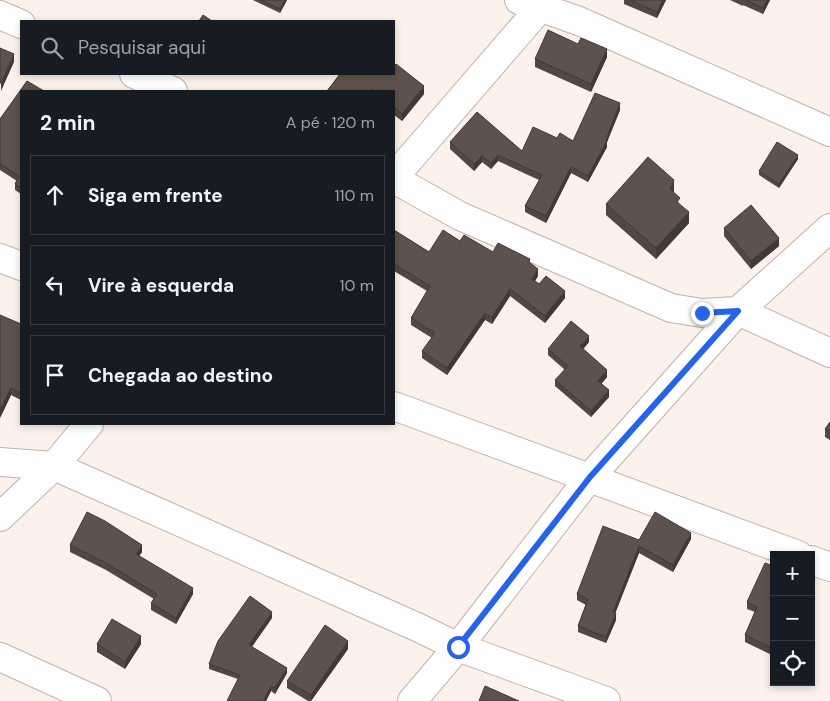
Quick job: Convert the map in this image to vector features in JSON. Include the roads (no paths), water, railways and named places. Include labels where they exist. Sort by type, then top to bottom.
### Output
[{"type":"street","points":[[395,177],[530,4],[584,10],[830,132]]},
{"type":"street","points":[[0,15],[20,24]]},
{"type":"street","points":[[136,75],[171,90]]},
{"type":"street","points":[[395,179],[460,216],[671,308],[702,313],[738,311],[830,353]]},
{"type":"street","points":[[412,701],[458,647],[590,477],[738,311],[830,228]]},
{"type":"street","points":[[0,258],[20,266]]},
{"type":"street","points":[[395,406],[787,551]]},
{"type":"street","points":[[0,517],[54,466],[88,425]]},
{"type":"street","points":[[0,462],[54,466],[458,647],[606,701]]},
{"type":"street","points":[[815,561],[830,567]]},
{"type":"street","points":[[0,658],[97,701]]}]
